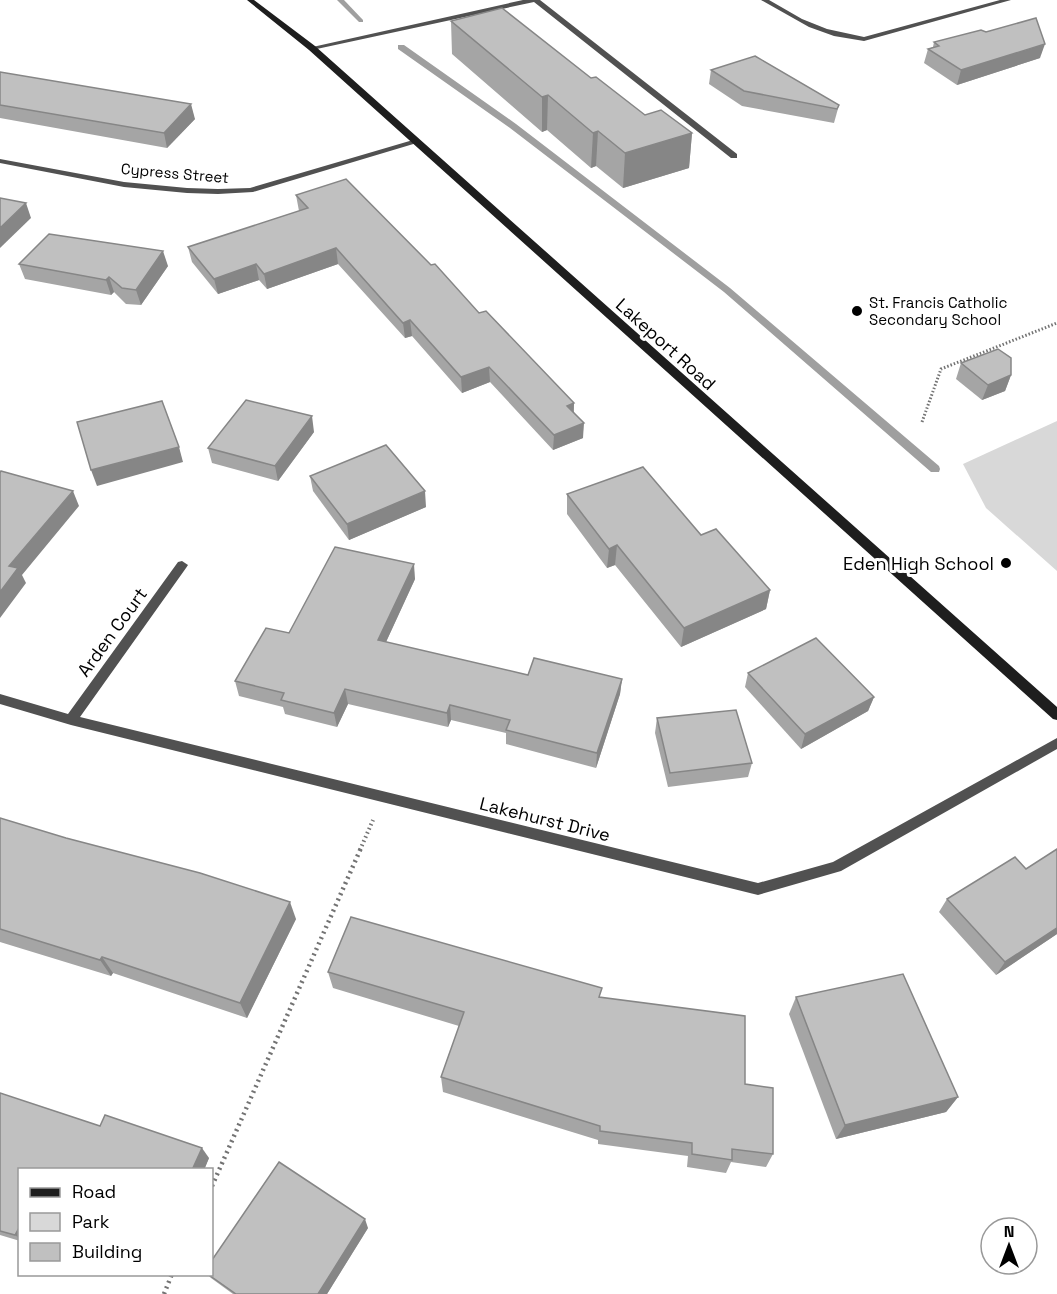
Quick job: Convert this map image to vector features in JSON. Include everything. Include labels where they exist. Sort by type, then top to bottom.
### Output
[{"type":"main road","name":"Lakeport Road","points":[[250,0],[312,48],[1057,715]]},
{"type":"street","points":[[312,48],[534,0],[734,156]]},
{"type":"street","points":[[764,0],[801,23],[843,38],[864,39],[1008,0]]},
{"type":"street","name":"Cypress Street","points":[[0,161],[141,187],[229,192],[250,190],[416,142]]},
{"type":"street","name":"Arden Court","points":[[71,720],[182,566]]},
{"type":"street","name":"Lakehurst Drive","points":[[0,699],[71,720],[758,889],[836,867],[1057,743]]},
{"type":"path","points":[[922,422],[941,369],[1057,323]]},
{"type":"path","points":[[213,1184],[383,797]]},
{"type":"path","points":[[164,1294],[172,1276]]},
{"type":"green space","points":[[1057,421],[1057,571],[986,508],[963,464]]},
{"type":"building","points":[[502,8],[591,78],[596,77],[645,115],[661,110],[692,133],[625,153],[598,131],[593,133],[548,95],[542,97],[451,21]]},
{"type":"building","points":[[1036,18],[1045,44],[961,70],[928,49],[939,46],[934,42],[981,30],[986,32]]},
{"type":"building","points":[[755,56],[839,105],[837,109],[744,91],[711,70]]},
{"type":"building","points":[[0,72],[191,104],[164,133],[0,105]]},
{"type":"building","points":[[346,179],[431,265],[435,264],[479,313],[486,311],[574,403],[567,406],[584,423],[554,435],[489,367],[461,377],[410,320],[403,323],[336,248],[264,274],[256,264],[214,279],[188,247],[308,208],[296,195]]},
{"type":"building","points":[[0,198],[26,203],[0,228]]},
{"type":"building","points":[[49,234],[163,251],[136,290],[122,288],[109,277],[106,280],[19,264]]},
{"type":"building","points":[[998,349],[1011,358],[1011,375],[988,385],[961,363]]},
{"type":"building","points":[[246,400],[312,416],[275,466],[208,448]]},
{"type":"building","points":[[162,401],[179,447],[91,470],[77,422]]},
{"type":"building","points":[[386,445],[425,491],[347,524],[310,476]]},
{"type":"building","points":[[643,467],[701,535],[716,529],[770,590],[684,628],[617,545],[609,549],[567,494]]},
{"type":"building","points":[[1,471],[73,491],[9,566],[18,568],[0,592],[0,473]]},
{"type":"building","points":[[335,547],[414,564],[378,640],[528,675],[534,658],[622,679],[597,753],[506,730],[510,720],[450,705],[447,713],[345,689],[334,713],[281,700],[284,693],[235,681],[266,628],[289,633]]},
{"type":"building","points":[[816,638],[874,697],[805,734],[748,673]]},
{"type":"building","points":[[736,710],[752,763],[670,773],[657,718]]},
{"type":"building","points":[[0,818],[200,873],[290,902],[240,1003],[102,957],[100,960],[0,929]]},
{"type":"building","points":[[1057,849],[1057,928],[1005,962],[947,899],[1015,857],[1026,869]]},
{"type":"building","points":[[351,917],[602,988],[599,997],[745,1016],[745,1084],[773,1088],[773,1154],[732,1149],[732,1160],[692,1154],[692,1143],[600,1131],[600,1126],[441,1077],[464,1012],[328,972]]},
{"type":"building","points":[[903,974],[958,1097],[845,1125],[796,997]]},
{"type":"building","points":[[0,1093],[100,1126],[105,1115],[202,1148],[193,1168],[18,1168],[18,1230],[15,1235],[0,1231]]},
{"type":"building","points":[[279,1162],[365,1219],[318,1294],[236,1294],[210,1276],[213,1276],[213,1259]]},
{"type":"waterway","points":[[340,0],[361,21]]},
{"type":"waterway","points":[[401,47],[513,126],[727,290],[935,469]]},
{"type":"place","name":"St. Francis Catholic Secondary School","points":[[857,311]]},
{"type":"place","name":"Eden High School","points":[[1006,563]]}]
